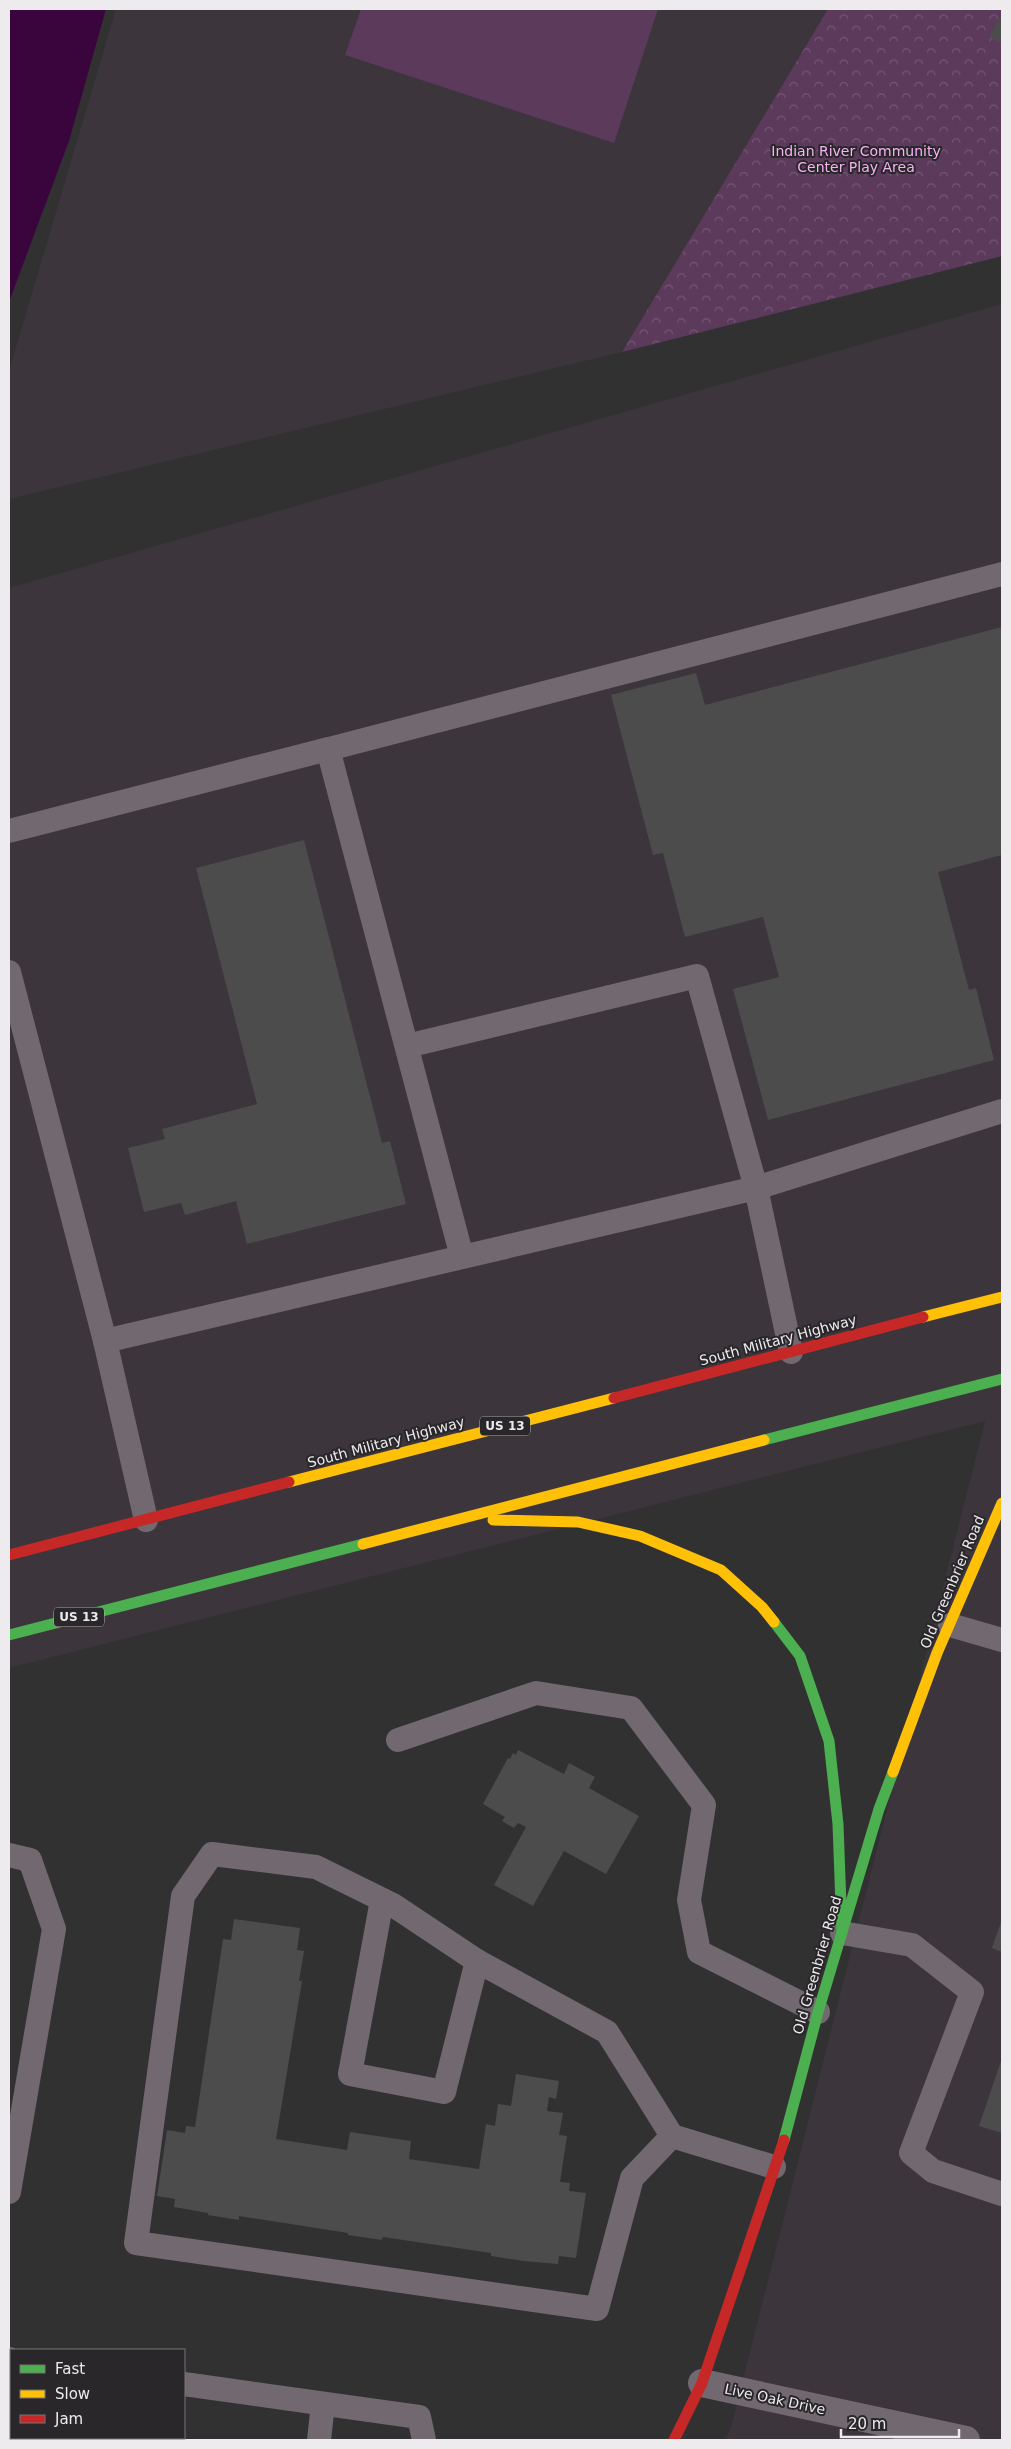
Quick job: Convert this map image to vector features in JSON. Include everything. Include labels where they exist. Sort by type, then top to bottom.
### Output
[{"type":"main road","name":"South Military Highway","points":[[9,1555],[1002,1297]]},
{"type":"main road","name":"US 13","points":[[9,1635],[1002,1379]]},
{"type":"main road","name":"Old Greenbrier Road","points":[[674,2440],[702,2383],[791,2119],[818,2012],[879,1809],[950,1625],[1002,1503]]},
{"type":"main road","points":[[462,1518],[578,1522],[640,1536],[721,1570],[762,1607],[800,1656],[829,1741],[838,1824],[842,1933]]},
{"type":"street","name":"Live Oak Drive","points":[[702,2383],[966,2440]]},
{"type":"lane","points":[[9,831],[1002,574]]},
{"type":"lane","points":[[326,750],[328,749],[462,1257]]},
{"type":"lane","points":[[9,972],[105,1342],[146,1520]]},
{"type":"lane","points":[[407,1046],[696,976],[756,1188],[791,1352]]},
{"type":"lane","points":[[105,1342],[756,1188],[1002,1111]]},
{"type":"lane","points":[[950,1625],[1002,1640]]},
{"type":"lane","points":[[398,1740],[536,1694],[631,1708],[704,1805],[689,1900],[699,1952],[818,2012]]},
{"type":"lane","points":[[672,2136],[632,2178],[597,2309],[136,2243],[182,1896],[212,1854],[316,1867],[382,1900],[477,1961],[607,2032],[672,2136],[774,2166]]},
{"type":"lane","points":[[9,1855],[30,1860],[54,1929],[9,2192]]},
{"type":"lane","points":[[382,1900],[350,2074],[444,2092],[477,1961]]},
{"type":"lane","points":[[842,1933],[912,1946],[972,1992],[911,2152],[933,2171],[1002,2194]]},
{"type":"lane","points":[[185,2384],[419,2417],[424,2440]]},
{"type":"lane","points":[[319,2440],[324,2404]]},
{"type":"shaded area","points":[[9,9],[106,9],[69,141],[9,302]]},
{"type":"shaded area","points":[[116,9],[828,9],[622,352],[9,499],[9,371]]},
{"type":"shaded area","points":[[1002,304],[1002,2440],[724,2440],[730,2431],[985,1421],[9,1668],[9,588]]},
{"type":"green space","points":[[361,9],[658,9],[614,143],[345,55]]},
{"type":"green space","name":"Indian River Community Center Play Area","points":[[828,9],[1002,9],[1002,256],[622,352]]},
{"type":"building","points":[[1002,14],[1002,44],[989,36]]},
{"type":"building","points":[[1002,627],[1002,855],[938,872],[969,990],[976,988],[994,1060],[768,1120],[733,989],[779,977],[763,917],[685,937],[663,853],[653,855],[611,695],[696,673],[705,705]]},
{"type":"building","points":[[304,840],[382,1143],[390,1141],[406,1204],[247,1244],[236,1201],[185,1215],[181,1203],[144,1212],[128,1148],[165,1139],[162,1129],[257,1104],[196,868]]},
{"type":"building","points":[[518,1750],[564,1774],[569,1763],[595,1777],[589,1788],[639,1816],[606,1874],[564,1851],[533,1906],[494,1885],[526,1827],[518,1823],[514,1828],[502,1821],[505,1817],[483,1804],[508,1758],[510,1759],[513,1753],[516,1755]]},
{"type":"building","points":[[234,1919],[300,1928],[297,1950],[304,1951],[299,1981],[302,1981],[276,2139],[347,2150],[350,2132],[411,2141],[409,2159],[479,2169],[486,2124],[495,2126],[498,2104],[511,2106],[516,2074],[559,2081],[556,2099],[549,2097],[547,2111],[563,2113],[559,2135],[567,2136],[560,2182],[570,2183],[569,2191],[586,2193],[576,2258],[559,2256],[558,2264],[524,2261],[491,2256],[491,2253],[383,2237],[382,2240],[239,2216],[239,2220],[174,2207],[175,2199],[157,2196],[167,2130],[185,2133],[186,2126],[195,2127],[223,1939],[231,1940]]},
{"type":"building","points":[[1002,1919],[1002,1952],[992,1948]]},
{"type":"building","points":[[1002,2058],[1002,2133],[979,2126]]},
{"type":"traffic: fast","points":[[764,1440],[1002,1379]]},
{"type":"traffic: fast","points":[[9,1635],[363,1544]]},
{"type":"traffic: fast","points":[[774,1622],[800,1656],[829,1741],[838,1824],[842,1933]]},
{"type":"traffic: fast","points":[[784,2140],[818,2012],[879,1809],[893,1772]]},
{"type":"traffic: slow","points":[[923,1317],[1002,1297]]},
{"type":"traffic: slow","points":[[289,1482],[614,1398]]},
{"type":"traffic: slow","points":[[363,1544],[764,1440]]},
{"type":"traffic: slow","points":[[893,1772],[937,1653],[1002,1503]]},
{"type":"traffic: slow","points":[[493,1520],[578,1522],[640,1536],[721,1570],[762,1607],[774,1622]]},
{"type":"traffic: jam","points":[[614,1398],[923,1317]]},
{"type":"traffic: jam","points":[[9,1555],[289,1482]]},
{"type":"traffic: jam","points":[[674,2440],[702,2383],[784,2140]]}]
